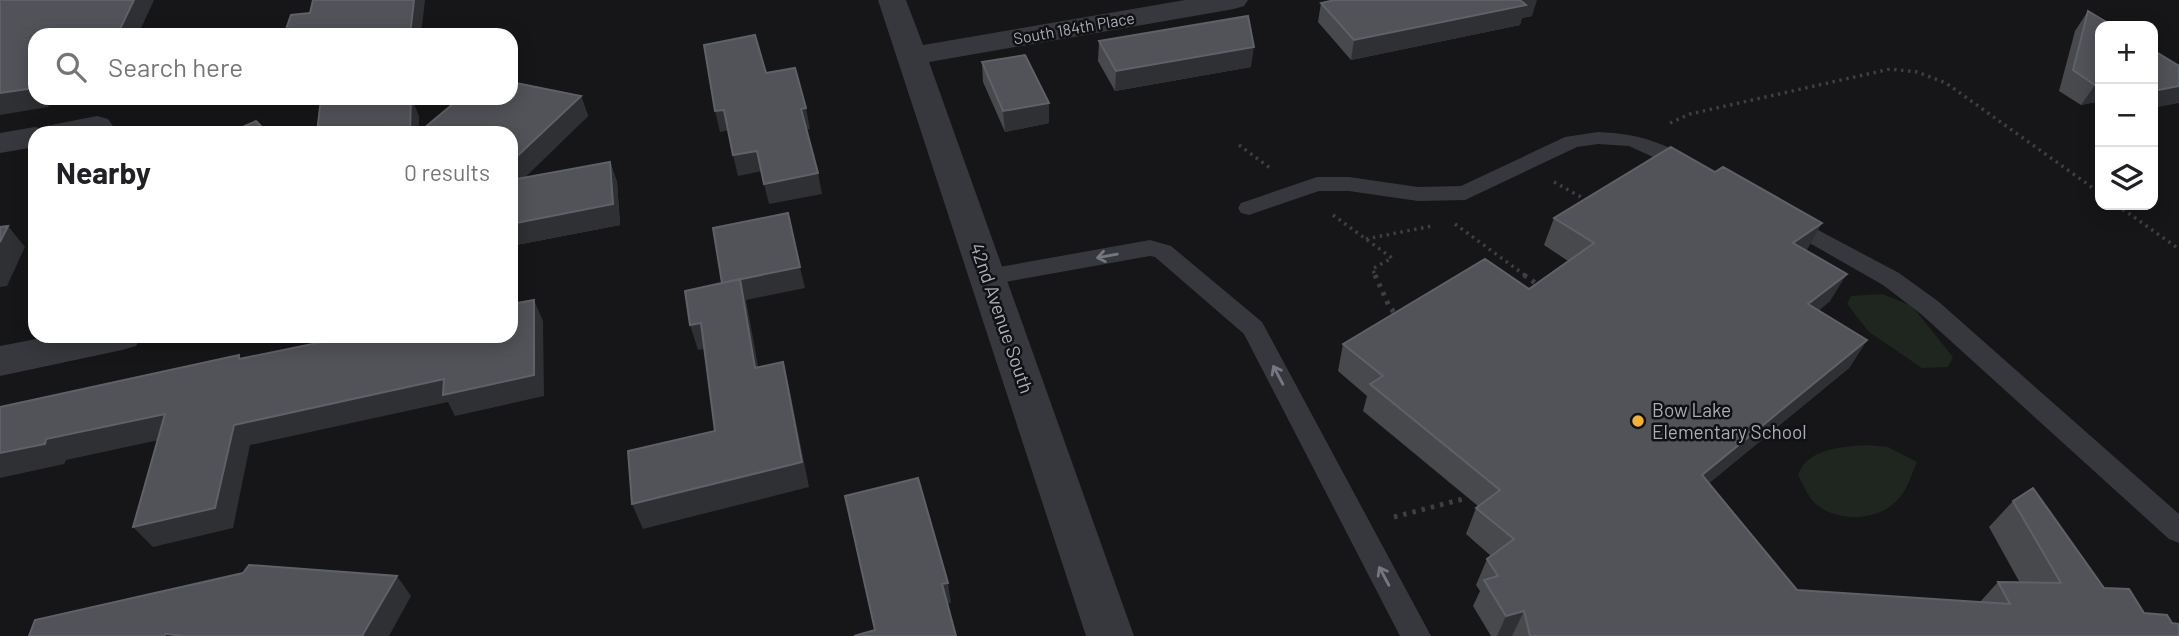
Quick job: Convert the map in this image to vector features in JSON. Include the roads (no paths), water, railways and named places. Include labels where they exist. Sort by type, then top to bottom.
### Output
[{"type":"street","name":"42nd Avenue South","points":[[892,0],[914,56],[1110,636]]},
{"type":"street","name":"South 184th Place","points":[[914,56],[1234,0]]},
{"type":"street","points":[[0,143],[28,138]]},
{"type":"street","points":[[0,361],[88,343]]},
{"type":"lane","points":[[1249,208],[1317,184],[1349,184],[1418,194],[1465,193],[1572,141],[1598,138],[1631,140],[1655,148],[1714,181]]},
{"type":"lane","points":[[1761,207],[1891,279],[1930,308],[2179,531]]},
{"type":"lane","points":[[988,277],[1150,248],[1163,251],[1253,328],[1416,636]]},
{"type":"place","name":"Bow Lake Elementary School","points":[[1638,421]]}]
